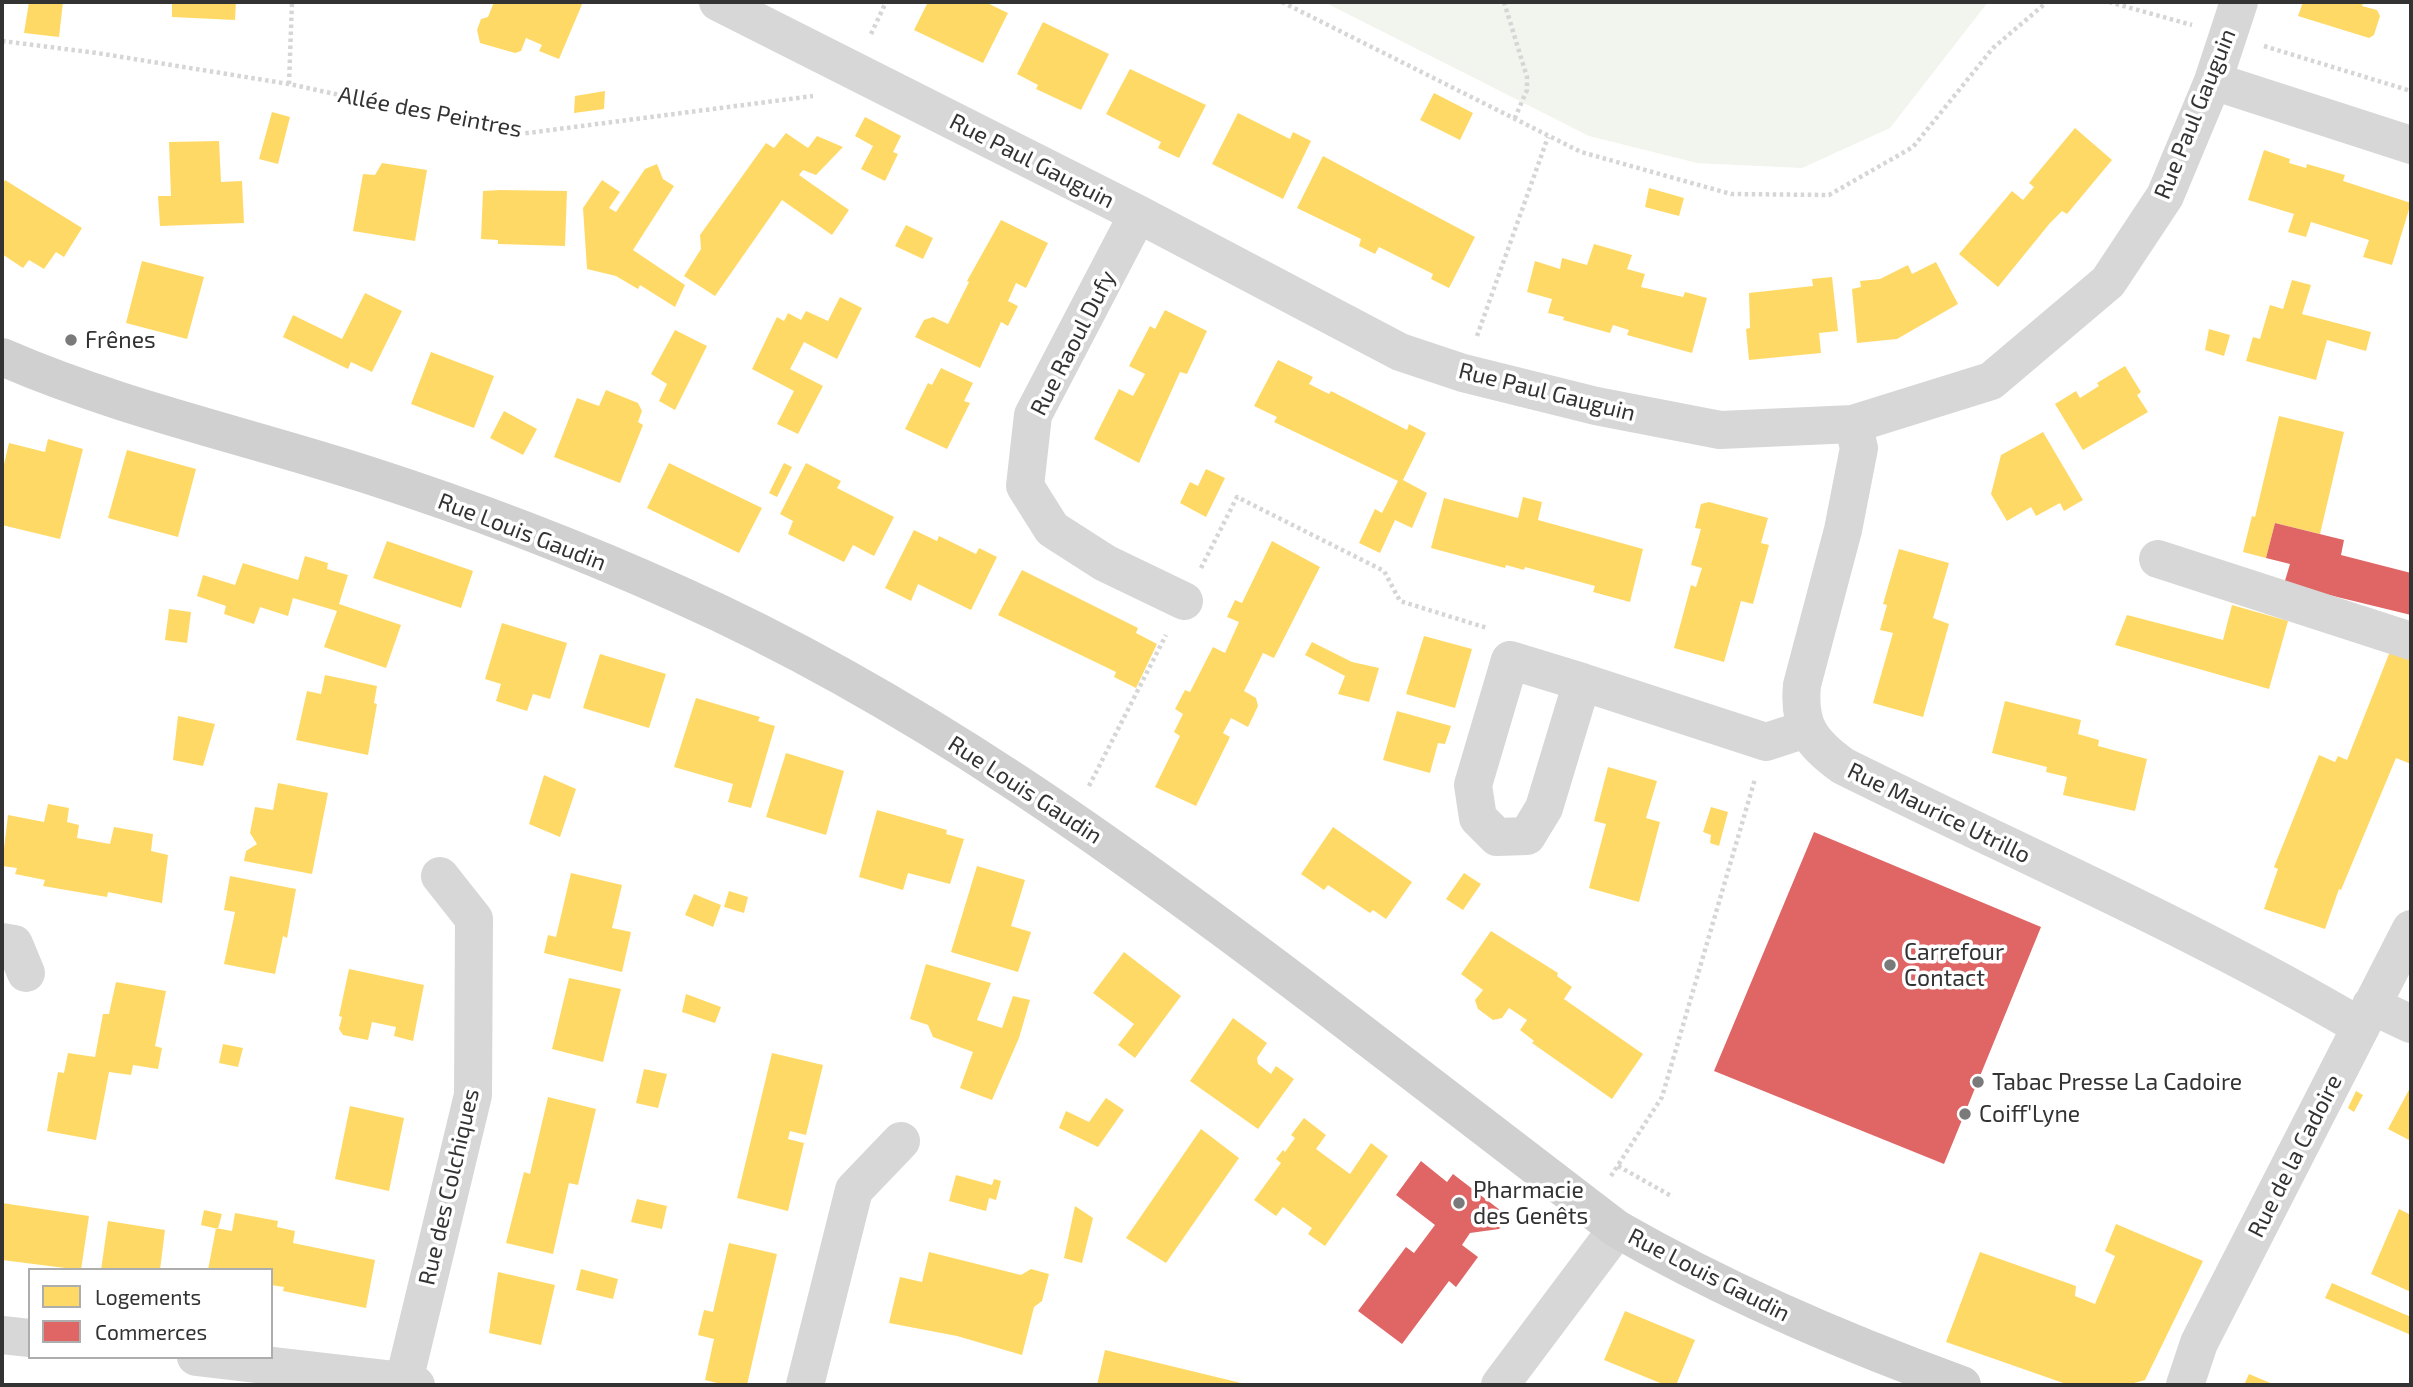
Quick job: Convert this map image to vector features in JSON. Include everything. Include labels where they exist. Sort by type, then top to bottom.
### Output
[{"type":"street","name":"Rue Paul Gauguin","points":[[718,2],[1138,214],[1400,352],[1464,373],[1596,406],[1720,430],[1853,424],[1991,381],[2108,282],[2165,195],[2213,81],[2233,18]]},
{"type":"street","points":[[2213,81],[2411,145]]},
{"type":"street","name":"Rue Raoul Dufy","points":[[1138,214],[1033,415],[1025,486],[1052,529],[1105,563],[1184,601]]},
{"type":"street","name":"Rue Louis Gaudin","points":[[2,357],[80,389],[365,474],[539,535],[680,595],[819,662],[939,733],[1156,877],[1617,1229],[1682,1266],[1922,1378],[1962,1385]]},
{"type":"street","points":[[1582,682],[1544,808],[1527,836],[1497,837],[1478,818],[1473,785],[1510,660],[1582,682],[1766,742],[1806,729],[1800,706],[1802,685],[1843,530],[1859,448],[1853,424]]},
{"type":"street","points":[[2158,559],[2411,641]]},
{"type":"street","name":"Rue Maurice Utrillo","points":[[1806,729],[1820,749],[1843,766],[2294,988],[2366,1016],[2411,1024]]},
{"type":"street","name":"Rue des Colchiques","points":[[410,1383],[473,1095],[474,919],[440,876]]},
{"type":"street","name":"Rue de la Cadoire","points":[[2185,1385],[2199,1343],[2411,929]]},
{"type":"street","points":[[2,942],[14,944],[26,973]]},
{"type":"street","points":[[805,1385],[853,1190],[901,1141]]},
{"type":"street","points":[[1500,1385],[1617,1229]]},
{"type":"street","points":[[2,1335],[28,1338]]},
{"type":"street","points":[[212,1359],[410,1383]]},
{"type":"path","points":[[289,84],[292,2]]},
{"type":"path","points":[[1282,2],[1581,152],[1731,194],[1829,195],[1913,147],[1993,48],[2047,2]]},
{"type":"path","points":[[1504,2],[1527,78],[1527,90],[1514,120]]},
{"type":"path","points":[[2109,2],[2233,18],[2411,91]]},
{"type":"path","name":"Allée des Peintres","points":[[2,41],[97,53],[289,84],[520,134],[826,94],[849,68]]},
{"type":"path","points":[[1464,373],[1548,137]]},
{"type":"path","points":[[1237,497],[1384,571],[1400,601],[1486,627],[1510,660]]},
{"type":"path","points":[[1072,820],[1133,698]]},
{"type":"path","points":[[1586,1205],[1618,1166],[1662,1097],[1766,742]]},
{"type":"path","points":[[1618,1166],[1673,1197]]},
{"type":"shaded area","points":[[1324,2],[1988,2],[1890,128],[1802,168],[1697,163],[1589,136]]},
{"type":"building: Logements","points":[[29,2],[63,2],[59,37],[24,33]]},
{"type":"building: Logements","points":[[172,2],[236,2],[235,20],[172,17]]},
{"type":"building: Logements","points":[[494,2],[583,2],[559,59],[539,51],[542,45],[526,38],[521,51],[515,53],[480,43],[477,30],[481,19],[488,17]]},
{"type":"building: Logements","points":[[928,2],[985,2],[1008,13],[983,63],[914,30]]},
{"type":"building: Logements","points":[[2303,2],[2364,2],[2362,6],[2377,10],[2380,16],[2374,35],[2369,38],[2298,16]]},
{"type":"building: Logements","points":[[1043,22],[1109,54],[1081,110],[1036,89],[1038,85],[1017,74]]},
{"type":"building: Logements","points":[[1130,69],[1206,105],[1179,158],[1158,148],[1161,142],[1106,114]]},
{"type":"building: Logements","points":[[605,91],[604,109],[574,113],[575,96]]},
{"type":"building: Logements","points":[[1434,93],[1473,113],[1460,140],[1420,120]]},
{"type":"building: Logements","points":[[272,112],[290,117],[278,164],[259,159]]},
{"type":"building: Logements","points":[[1238,113],[1290,139],[1293,132],[1311,141],[1283,199],[1212,164]]},
{"type":"building: Logements","points":[[865,117],[901,136],[893,152],[898,154],[885,181],[861,169],[873,146],[855,136]]},
{"type":"building: Logements","points":[[2075,128],[2112,160],[2067,214],[2062,211],[2050,223],[1998,287],[1959,254],[2012,191],[2023,200],[2034,187],[2029,183]]},
{"type":"building: Logements","points":[[786,133],[808,148],[817,136],[843,147],[816,175],[803,170],[799,175],[849,210],[832,235],[782,200],[715,296],[684,276],[701,249],[700,235],[766,143],[774,148]]},
{"type":"building: Logements","points":[[219,141],[221,182],[242,181],[244,223],[160,226],[158,196],[171,196],[169,142]]},
{"type":"building: Logements","points":[[2264,150],[2290,159],[2289,163],[2306,168],[2307,164],[2345,175],[2343,181],[2411,203],[2392,265],[2363,257],[2369,240],[2311,222],[2306,237],[2288,232],[2294,214],[2248,200]]},
{"type":"building: Logements","points":[[1323,156],[1475,237],[1449,288],[1431,279],[1433,274],[1379,247],[1375,254],[1359,246],[1361,239],[1297,208]]},
{"type":"building: Logements","points":[[382,163],[427,170],[415,241],[353,231],[363,174],[375,175]]},
{"type":"building: Logements","points":[[657,164],[663,179],[674,186],[633,250],[685,285],[675,307],[640,285],[638,289],[616,276],[587,269],[583,208],[602,180],[620,192],[609,208],[616,212],[645,169]]},
{"type":"building: Logements","points":[[5,180],[82,228],[64,257],[56,252],[44,269],[29,260],[23,268],[2,254],[2,186]]},
{"type":"building: Logements","points":[[1649,188],[1684,198],[1679,216],[1645,207]]},
{"type":"building: Logements","points":[[483,191],[567,191],[565,246],[498,244],[498,240],[481,239]]},
{"type":"building: Logements","points":[[1001,220],[1048,243],[1026,288],[1016,283],[1008,301],[1018,306],[1008,326],[1001,322],[980,368],[915,337],[924,320],[933,317],[948,324],[969,282],[967,281]]},
{"type":"building: Logements","points":[[906,225],[933,238],[923,259],[895,246]]},
{"type":"building: Logements","points":[[1594,244],[1632,255],[1627,269],[1645,274],[1641,287],[1683,297],[1685,292],[1707,298],[1692,353],[1627,335],[1629,330],[1613,325],[1610,333],[1563,320],[1564,317],[1548,313],[1552,299],[1527,292],[1535,261],[1560,269],[1562,258],[1587,265]]},
{"type":"building: Logements","points":[[142,261],[204,277],[187,339],[126,323]]},
{"type":"building: Logements","points":[[1936,262],[1958,304],[1897,339],[1857,343],[1852,289],[1861,287],[1860,281],[1880,279],[1908,265],[1912,274]]},
{"type":"building: Logements","points":[[1832,277],[1838,331],[1819,333],[1821,353],[1749,360],[1746,329],[1750,328],[1749,293],[1813,286],[1812,279]]},
{"type":"building: Logements","points":[[2292,280],[2311,285],[2302,314],[2371,332],[2366,351],[2327,340],[2316,380],[2246,361],[2253,337],[2260,339],[2270,305],[2283,309]]},
{"type":"building: Logements","points":[[365,293],[402,311],[372,372],[351,362],[348,369],[283,337],[293,315],[342,339]]},
{"type":"building: Logements","points":[[840,297],[862,308],[837,359],[804,342],[790,369],[823,386],[798,434],[777,424],[794,391],[752,369],[777,317],[784,321],[788,313],[801,320],[806,311],[828,321]]},
{"type":"building: Logements","points":[[1165,310],[1207,331],[1187,374],[1180,372],[1139,463],[1094,439],[1119,389],[1133,396],[1145,374],[1129,366],[1150,326],[1155,329]]},
{"type":"building: Logements","points":[[2209,329],[2230,335],[2224,356],[2205,350]]},
{"type":"building: Logements","points":[[675,330],[707,346],[675,410],[659,401],[667,384],[651,374]]},
{"type":"building: Logements","points":[[431,352],[494,376],[474,428],[411,404]]},
{"type":"building: Logements","points":[[1278,360],[1313,377],[1309,384],[1329,394],[1331,391],[1407,430],[1409,424],[1426,433],[1403,480],[1427,493],[1412,528],[1395,520],[1380,553],[1359,543],[1375,509],[1382,513],[1398,481],[1274,422],[1277,417],[1254,406]]},
{"type":"building: Logements","points":[[2125,366],[2141,392],[2137,395],[2148,412],[2083,450],[2055,404],[2076,391],[2080,398],[2099,386],[2097,383]]},
{"type":"building: Logements","points":[[941,368],[973,383],[964,401],[970,403],[947,449],[905,429],[928,383],[932,385]]},
{"type":"building: Logements","points":[[606,390],[638,403],[642,411],[638,422],[643,425],[620,483],[554,457],[577,398],[599,406]]},
{"type":"building: Logements","points":[[504,411],[537,429],[523,455],[490,438]]},
{"type":"building: Logements","points":[[2279,416],[2344,432],[2320,534],[2275,523],[2266,558],[2243,552],[2252,516],[2255,517]]},
{"type":"building: Logements","points":[[2043,432],[2083,500],[2064,511],[2060,503],[2036,516],[2031,507],[2007,521],[1991,494],[2001,455]]},
{"type":"building: Logements","points":[[48,439],[83,449],[60,539],[2,525],[2,473],[9,443],[45,452]]},
{"type":"building: Logements","points":[[127,450],[196,469],[178,537],[108,518]]},
{"type":"building: Logements","points":[[669,463],[762,508],[739,553],[647,508]]},
{"type":"building: Logements","points":[[784,463],[792,467],[777,497],[769,493]]},
{"type":"building: Logements","points":[[806,463],[841,481],[837,488],[894,517],[874,556],[853,545],[844,562],[788,534],[793,521],[780,514]]},
{"type":"building: Logements","points":[[1206,469],[1225,478],[1206,517],[1180,503],[1190,482],[1198,486]]},
{"type":"building: Logements","points":[[1523,497],[1542,502],[1538,520],[1643,549],[1630,602],[1593,592],[1595,586],[1525,567],[1524,570],[1506,565],[1505,568],[1431,548],[1444,498],[1518,518]]},
{"type":"building: Logements","points":[[1709,502],[1768,518],[1761,543],[1769,545],[1753,604],[1741,601],[1724,662],[1674,648],[1691,585],[1696,587],[1702,568],[1691,565],[1701,529],[1695,528],[1701,504]]},
{"type":"building: Logements","points":[[914,530],[937,541],[939,536],[976,554],[979,548],[997,557],[971,610],[918,584],[911,601],[885,588]]},
{"type":"building: Logements","points":[[387,541],[473,571],[461,608],[373,578]]},
{"type":"building: Logements","points":[[1272,541],[1320,567],[1274,658],[1263,653],[1244,691],[1256,698],[1258,706],[1248,727],[1231,718],[1223,733],[1230,737],[1196,806],[1155,787],[1180,736],[1174,732],[1183,714],[1175,709],[1185,690],[1190,692],[1213,647],[1225,653],[1239,622],[1227,617],[1235,600],[1242,603]]},
{"type":"building: Logements","points":[[1899,549],[1949,563],[1933,618],[1949,624],[1923,717],[1873,703],[1893,633],[1880,630],[1887,605],[1883,604]]},
{"type":"building: Logements","points":[[305,556],[328,563],[327,569],[348,575],[339,604],[401,625],[386,668],[324,647],[337,611],[293,598],[288,616],[260,607],[254,624],[224,614],[226,606],[197,596],[203,575],[235,585],[243,563],[298,580]]},
{"type":"building: Logements","points":[[1022,570],[1138,628],[1136,633],[1157,644],[1136,688],[1114,677],[1116,672],[998,615]]},
{"type":"building: Logements","points":[[2232,605],[2288,621],[2269,689],[2115,645],[2127,615],[2223,640]]},
{"type":"building: Logements","points":[[169,609],[191,612],[187,643],[165,640]]},
{"type":"building: Logements","points":[[502,623],[567,643],[550,699],[533,694],[527,711],[496,701],[501,684],[485,679]]},
{"type":"building: Logements","points":[[1424,636],[1472,649],[1455,708],[1406,694]]},
{"type":"building: Logements","points":[[1312,642],[1352,662],[1379,668],[1369,702],[1338,694],[1345,676],[1305,655]]},
{"type":"building: Logements","points":[[2411,646],[2411,764],[2396,758],[2341,890],[2339,889],[2325,929],[2264,909],[2278,869],[2274,867],[2319,755],[2335,762],[2338,756],[2347,760],[2389,654]]},
{"type":"building: Logements","points":[[600,654],[666,674],[649,728],[583,708]]},
{"type":"building: Logements","points":[[325,675],[377,686],[374,703],[377,704],[368,755],[296,740],[307,691],[321,694]]},
{"type":"building: Logements","points":[[696,698],[760,717],[758,721],[775,726],[751,808],[728,802],[733,784],[674,767]]},
{"type":"building: Logements","points":[[2005,701],[2081,720],[2078,734],[2099,740],[2098,746],[2147,759],[2135,811],[2063,795],[2067,777],[2046,772],[2047,767],[1992,753]]},
{"type":"building: Logements","points":[[1397,711],[1451,726],[1445,744],[1438,743],[1430,773],[1383,760]]},
{"type":"building: Logements","points":[[178,716],[215,724],[203,766],[173,760]]},
{"type":"building: Logements","points":[[786,753],[844,771],[826,835],[766,817]]},
{"type":"building: Logements","points":[[1608,767],[1657,781],[1646,818],[1660,822],[1639,902],[1589,888],[1606,824],[1594,821]]},
{"type":"building: Logements","points":[[544,775],[576,789],[560,837],[529,824]]},
{"type":"building: Logements","points":[[278,783],[328,793],[312,874],[244,861],[246,851],[257,844],[250,833],[255,807],[273,810]]},
{"type":"building: Logements","points":[[48,804],[69,808],[67,822],[79,825],[77,838],[110,844],[114,827],[153,834],[151,851],[168,855],[162,903],[108,892],[107,897],[43,886],[45,880],[15,874],[17,868],[2,866],[8,815],[44,822]]},
{"type":"building: Logements","points":[[1711,807],[1728,812],[1719,846],[1710,843],[1711,835],[1703,832]]},
{"type":"building: Logements","points":[[877,810],[947,830],[946,834],[964,839],[950,884],[908,873],[903,890],[859,877]]},
{"type":"building: Logements","points":[[1333,827],[1412,882],[1386,919],[1373,910],[1370,913],[1328,885],[1324,890],[1301,874]]},
{"type":"building: Logements","points":[[977,866],[1025,880],[1011,926],[1031,932],[1018,972],[951,952]]},
{"type":"building: Logements","points":[[571,873],[622,885],[612,928],[631,932],[622,972],[544,953],[548,935],[556,937]]},
{"type":"building: Logements","points":[[1464,873],[1481,884],[1463,910],[1446,899]]},
{"type":"building: Logements","points":[[230,876],[296,889],[287,938],[283,936],[275,974],[224,964],[235,912],[224,910]]},
{"type":"building: Logements","points":[[729,891],[748,897],[744,913],[724,907]]},
{"type":"building: Logements","points":[[694,894],[721,905],[713,927],[685,915]]},
{"type":"building: Logements","points":[[1491,931],[1558,973],[1557,976],[1572,987],[1564,999],[1643,1054],[1612,1099],[1532,1043],[1534,1041],[1520,1030],[1527,1020],[1509,1008],[1502,1018],[1493,1020],[1478,1009],[1475,1000],[1483,990],[1461,974]]},
{"type":"building: Logements","points":[[1124,952],[1181,996],[1135,1058],[1118,1045],[1134,1024],[1093,993]]},
{"type":"building: Logements","points":[[926,964],[991,983],[977,1020],[1002,1028],[1013,996],[1030,1000],[1019,1038],[992,1100],[960,1088],[973,1052],[933,1037],[928,1025],[910,1019]]},
{"type":"building: Logements","points":[[349,969],[424,985],[413,1041],[394,1036],[396,1027],[372,1022],[368,1040],[343,1035],[339,1029],[342,1017],[339,1016]]},
{"type":"building: Logements","points":[[569,978],[621,989],[603,1062],[552,1049]]},
{"type":"building: Logements","points":[[116,982],[166,991],[155,1046],[162,1048],[158,1069],[133,1065],[131,1075],[109,1072],[96,1140],[47,1131],[58,1072],[64,1073],[68,1053],[95,1057],[103,1014],[109,1014]]},
{"type":"building: Logements","points":[[686,994],[721,1007],[715,1023],[682,1012]]},
{"type":"building: Logements","points":[[1233,1018],[1267,1043],[1257,1058],[1258,1064],[1271,1074],[1276,1066],[1294,1079],[1258,1129],[1190,1081]]},
{"type":"building: Logements","points":[[223,1044],[243,1048],[238,1067],[219,1063]]},
{"type":"building: Logements","points":[[772,1053],[823,1065],[806,1135],[790,1131],[788,1139],[804,1143],[788,1211],[737,1198]]},
{"type":"building: Logements","points":[[644,1069],[667,1074],[658,1108],[636,1103]]},
{"type":"building: Logements","points":[[2411,1086],[2411,1141],[2388,1129]]},
{"type":"building: Logements","points":[[2356,1091],[2363,1095],[2354,1112],[2348,1108]]},
{"type":"building: Logements","points":[[548,1097],[596,1109],[578,1185],[569,1183],[553,1254],[506,1243],[524,1172],[530,1174]]},
{"type":"building: Logements","points":[[1106,1098],[1124,1110],[1098,1147],[1059,1128],[1066,1111],[1089,1122]]},
{"type":"building: Logements","points":[[350,1106],[404,1118],[389,1191],[335,1179]]},
{"type":"building: Logements","points":[[1304,1118],[1326,1135],[1316,1149],[1350,1174],[1371,1143],[1388,1156],[1325,1246],[1308,1234],[1312,1228],[1283,1207],[1276,1216],[1254,1200],[1281,1163],[1276,1159],[1295,1138],[1291,1135]]},
{"type":"building: Logements","points":[[1201,1129],[1239,1158],[1166,1263],[1126,1238]]},
{"type":"building: Logements","points":[[956,1175],[992,1185],[994,1179],[1001,1181],[996,1200],[989,1198],[986,1211],[949,1201]]},
{"type":"building: Logements","points":[[637,1199],[667,1206],[662,1229],[631,1222]]},
{"type":"building: Logements","points":[[2,1203],[89,1216],[81,1268],[2,1260]]},
{"type":"building: Logements","points":[[1075,1206],[1093,1218],[1082,1263],[1064,1258]]},
{"type":"building: Logements","points":[[2399,1209],[2411,1215],[2411,1292],[2371,1274]]},
{"type":"building: Logements","points":[[204,1210],[222,1214],[218,1229],[201,1225]]},
{"type":"building: Logements","points":[[235,1213],[278,1221],[277,1227],[295,1231],[293,1243],[375,1260],[366,1308],[283,1291],[284,1287],[273,1285],[273,1268],[208,1268],[216,1228],[232,1231]]},
{"type":"building: Logements","points":[[108,1221],[165,1230],[160,1268],[101,1268]]},
{"type":"building: Logements","points":[[2116,1224],[2203,1261],[2145,1380],[2127,1385],[2069,1385],[1946,1342],[1980,1252],[2076,1286],[2075,1296],[2095,1304],[2115,1256],[2105,1251]]},
{"type":"building: Logements","points":[[729,1243],[777,1254],[747,1385],[725,1385],[705,1380],[714,1339],[698,1335],[704,1310],[713,1312]]},
{"type":"building: Logements","points":[[929,1252],[1021,1275],[1031,1269],[1049,1274],[1042,1301],[1034,1307],[1022,1355],[957,1336],[889,1323],[900,1277],[922,1282]]},
{"type":"building: Logements","points":[[581,1269],[618,1279],[613,1299],[576,1290]]},
{"type":"building: Logements","points":[[498,1272],[555,1285],[541,1345],[489,1333]]},
{"type":"building: Logements","points":[[2332,1283],[2411,1317],[2411,1335],[2325,1298]]},
{"type":"building: Logements","points":[[1625,1311],[1695,1340],[1676,1385],[1665,1385],[1604,1360]]},
{"type":"building: Logements","points":[[1105,1350],[1245,1384],[1097,1385]]},
{"type":"building: Logements","points":[[2249,1374],[2275,1385],[2244,1385]]},
{"type":"building: Commerces","points":[[2275,523],[2344,540],[2341,555],[2411,573],[2411,615],[2284,584],[2290,564],[2266,558]]},
{"type":"building: Commerces","points":[[1814,832],[2041,927],[1944,1164],[1714,1071]]},
{"type":"building: Commerces","points":[[1421,1161],[1447,1182],[1453,1174],[1509,1217],[1499,1229],[1470,1233],[1462,1245],[1478,1257],[1456,1287],[1449,1281],[1402,1344],[1358,1311],[1406,1247],[1414,1253],[1435,1225],[1396,1195]]},
{"type":"place","name":"Frênes","points":[[71,340]]},
{"type":"place","name":"Carrefour Contact","points":[[1890,965]]},
{"type":"place","name":"Tabac Presse La Cadoire","points":[[1978,1082]]},
{"type":"place","name":"Coiff'Lyne","points":[[1965,1114]]},
{"type":"place","name":"Pharmacie des Genêts","points":[[1459,1203]]}]
